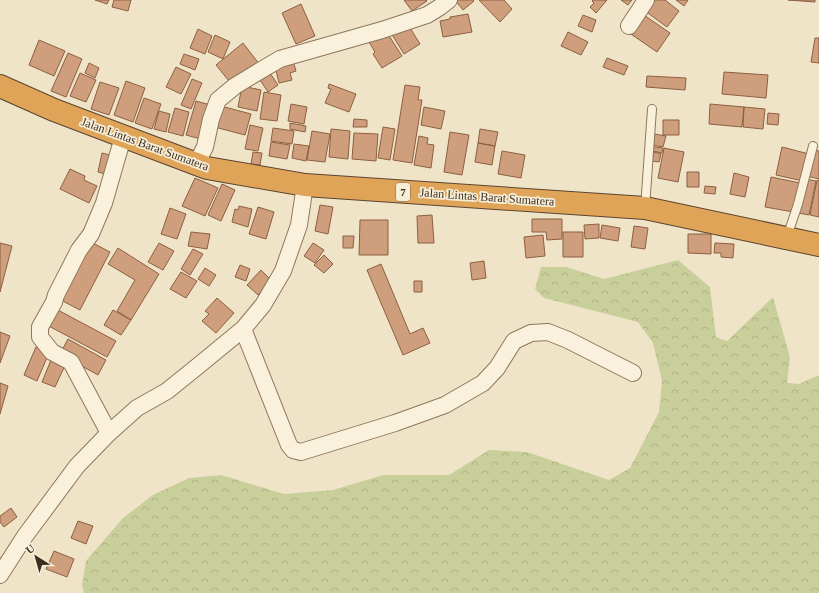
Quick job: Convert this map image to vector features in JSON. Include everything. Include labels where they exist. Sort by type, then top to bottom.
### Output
[{"type":"highway","name":"Jalan Lintas Barat Sumatera","points":[[0,86],[123,138],[207,168],[305,185],[645,208],[819,245]]},
{"type":"street","points":[[196,164],[205,147],[211,119],[218,100],[252,75],[280,59],[382,30],[427,15],[449,0]]},
{"type":"street","points":[[629,26],[646,0]]},
{"type":"street","points":[[109,433],[70,362],[52,352],[40,337],[40,327],[79,250],[91,234],[104,203],[123,138]]},
{"type":"street","points":[[0,576],[25,536],[77,466],[109,433],[136,408],[167,391],[243,329],[263,305],[283,271],[299,226],[305,185]]},
{"type":"street","points":[[243,329],[289,445],[293,450],[301,452],[395,423],[445,405],[483,384],[498,368],[514,340],[531,333],[548,332],[568,340],[633,372]]},
{"type":"lane","points":[[645,208],[652,109]]},
{"type":"lane","points":[[786,238],[798,204],[813,146]]},
{"type":"green space","points":[[678,260],[710,287],[716,337],[727,341],[773,297],[790,357],[787,383],[799,384],[819,375],[819,593],[84,593],[82,585],[86,561],[123,518],[153,495],[189,478],[221,475],[284,494],[333,490],[383,475],[449,475],[489,450],[527,452],[609,480],[630,468],[659,412],[662,381],[653,343],[638,322],[544,298],[535,289],[541,267],[566,267],[604,279]]},
{"type":"building","points":[[95,0],[109,0],[107,4]]},
{"type":"building","points":[[114,0],[131,0],[128,11],[112,7]]},
{"type":"building","points":[[404,0],[426,0],[427,1],[412,11]]},
{"type":"building","points":[[455,0],[473,0],[474,1],[463,10]]},
{"type":"building","points":[[479,0],[504,0],[512,9],[500,22]]},
{"type":"building","points":[[607,0],[596,13],[590,7],[594,3],[592,1]]},
{"type":"building","points":[[621,0],[632,0],[628,5]]},
{"type":"building","points":[[654,0],[665,0],[679,11],[667,27],[645,11]]},
{"type":"building","points":[[676,0],[688,0],[684,6]]},
{"type":"building","points":[[788,0],[815,0],[815,2]]},
{"type":"building","points":[[301,4],[315,36],[296,44],[282,13]]},
{"type":"building","points":[[641,13],[670,33],[657,52],[628,32]]},
{"type":"building","points":[[468,14],[472,32],[443,37],[440,21],[450,19],[450,17]]},
{"type":"building","points":[[583,15],[596,20],[592,32],[578,26]]},
{"type":"building","points":[[407,23],[420,44],[404,54],[391,33]]},
{"type":"building","points":[[198,29],[212,36],[205,54],[190,48]]},
{"type":"building","points":[[386,31],[402,56],[382,68],[373,54],[375,52],[369,42]]},
{"type":"building","points":[[568,32],[588,42],[581,55],[561,46]]},
{"type":"building","points":[[215,35],[230,42],[223,59],[208,52]]},
{"type":"building","points":[[815,38],[819,38],[819,63],[811,62]]},
{"type":"building","points":[[39,40],[65,51],[54,76],[29,65]]},
{"type":"building","points":[[243,43],[260,65],[233,86],[216,65]]},
{"type":"building","points":[[68,53],[82,59],[66,97],[51,91]]},
{"type":"building","points":[[184,54],[199,59],[195,70],[180,64]]},
{"type":"building","points":[[607,58],[628,66],[624,75],[603,67]]},
{"type":"building","points":[[293,61],[296,71],[290,73],[292,80],[279,83],[275,66]]},
{"type":"building","points":[[89,63],[99,68],[95,78],[85,73]]},
{"type":"building","points":[[176,67],[191,74],[181,94],[166,87]]},
{"type":"building","points":[[268,70],[278,85],[268,92],[258,77]]},
{"type":"building","points":[[724,72],[768,75],[766,98],[722,94]]},
{"type":"building","points":[[80,73],[96,80],[86,102],[70,96]]},
{"type":"building","points":[[647,76],[686,78],[685,90],[646,87]]},
{"type":"building","points":[[192,79],[202,83],[191,109],[181,105]]},
{"type":"building","points":[[126,81],[145,88],[133,122],[114,115]]},
{"type":"building","points":[[100,82],[119,88],[109,115],[91,109]]},
{"type":"building","points":[[329,84],[356,94],[349,112],[325,103],[331,89],[328,88]]},
{"type":"building","points":[[405,85],[420,87],[418,100],[422,100],[412,163],[393,160]]},
{"type":"building","points":[[242,86],[261,90],[257,111],[238,107]]},
{"type":"building","points":[[264,92],[281,95],[277,121],[260,119]]},
{"type":"building","points":[[144,98],[161,104],[152,129],[135,123]]},
{"type":"building","points":[[196,101],[214,106],[204,140],[186,135]]},
{"type":"building","points":[[291,104],[307,107],[304,124],[288,121]]},
{"type":"building","points":[[710,104],[744,107],[742,127],[709,124]]},
{"type":"building","points":[[217,105],[251,114],[245,135],[211,126]]},
{"type":"building","points":[[424,107],[445,111],[441,129],[421,125]]},
{"type":"building","points":[[744,107],[765,109],[763,129],[743,127]]},
{"type":"building","points":[[175,108],[189,112],[183,136],[168,132]]},
{"type":"building","points":[[159,111],[170,114],[166,132],[154,129]]},
{"type":"building","points":[[768,113],[779,114],[778,125],[767,124]]},
{"type":"building","points":[[354,119],[367,120],[367,127],[353,127]]},
{"type":"building","points":[[663,120],[679,120],[679,135],[663,135]]},
{"type":"building","points":[[290,123],[306,126],[305,132],[290,129]]},
{"type":"building","points":[[250,125],[263,128],[258,151],[245,149]]},
{"type":"building","points":[[383,127],[395,129],[390,160],[378,158]]},
{"type":"building","points":[[273,128],[294,131],[292,144],[271,141]]},
{"type":"building","points":[[331,129],[350,131],[348,159],[329,157]]},
{"type":"building","points":[[480,129],[498,132],[495,146],[478,143]]},
{"type":"building","points":[[312,131],[330,134],[325,162],[307,160]]},
{"type":"building","points":[[450,132],[469,135],[462,175],[444,172]]},
{"type":"building","points":[[354,133],[378,134],[376,161],[352,159]]},
{"type":"building","points":[[654,134],[666,136],[663,147],[652,145]]},
{"type":"building","points":[[419,136],[428,138],[427,144],[434,145],[431,168],[414,165]]},
{"type":"building","points":[[271,142],[290,145],[287,159],[269,156]]},
{"type":"building","points":[[478,143],[495,146],[492,165],[475,162]]},
{"type":"building","points":[[294,144],[309,146],[306,161],[292,158]]},
{"type":"building","points":[[654,147],[663,148],[662,153],[653,151]]},
{"type":"building","points":[[782,147],[809,154],[803,181],[776,175]]},
{"type":"building","points":[[664,148],[684,152],[678,182],[658,178]]},
{"type":"building","points":[[813,150],[819,151],[819,179],[807,176]]},
{"type":"building","points":[[502,151],[525,155],[521,178],[498,174]]},
{"type":"building","points":[[253,152],[262,153],[260,165],[251,164]]},
{"type":"building","points":[[654,152],[661,154],[659,162],[652,161]]},
{"type":"building","points":[[102,153],[114,156],[109,175],[98,172]]},
{"type":"building","points":[[70,169],[85,176],[84,180],[97,186],[89,203],[60,189]]},
{"type":"building","points":[[687,172],[699,172],[699,187],[687,187]]},
{"type":"building","points":[[734,173],[749,177],[745,197],[730,194]]},
{"type":"building","points":[[771,177],[800,183],[794,212],[765,207]]},
{"type":"building","points":[[195,178],[218,188],[205,216],[182,206]]},
{"type":"building","points":[[806,179],[816,181],[809,215],[798,213]]},
{"type":"building","points":[[817,180],[819,181],[819,217],[810,215]]},
{"type":"building","points":[[222,184],[235,190],[221,221],[208,215]]},
{"type":"building","points":[[705,186],[716,187],[715,194],[704,193]]},
{"type":"building","points":[[320,205],[333,207],[328,234],[315,231]]},
{"type":"building","points":[[239,206],[252,209],[248,227],[232,222],[235,209],[238,210]]},
{"type":"building","points":[[258,207],[274,212],[266,239],[249,234]]},
{"type":"building","points":[[170,208],[186,214],[177,239],[161,234]]},
{"type":"building","points":[[432,215],[434,243],[418,243],[417,216]]},
{"type":"building","points":[[532,219],[562,219],[562,239],[547,240],[546,232],[532,232]]},
{"type":"building","points":[[360,220],[388,220],[388,255],[359,255]]},
{"type":"building","points":[[599,224],[599,238],[585,239],[584,225]]},
{"type":"building","points":[[602,225],[620,228],[618,241],[600,238]]},
{"type":"building","points":[[634,226],[648,228],[645,249],[631,247]]},
{"type":"building","points":[[191,232],[210,234],[207,249],[188,246]]},
{"type":"building","points":[[563,232],[583,232],[583,257],[563,257]]},
{"type":"building","points":[[688,234],[711,234],[711,254],[688,253]]},
{"type":"building","points":[[543,235],[545,256],[526,258],[524,237]]},
{"type":"building","points":[[343,236],[354,236],[353,248],[343,248]]},
{"type":"building","points":[[87,240],[110,252],[80,310],[57,298]]},
{"type":"building","points":[[0,243],[12,246],[0,292]]},
{"type":"building","points":[[159,243],[174,251],[163,270],[148,262]]},
{"type":"building","points":[[313,243],[324,250],[315,263],[304,256]]},
{"type":"building","points":[[715,243],[734,244],[733,258],[721,257],[721,253],[714,253]]},
{"type":"building","points":[[118,248],[159,274],[131,320],[117,311],[135,280],[108,264]]},
{"type":"building","points":[[193,249],[203,254],[190,275],[181,269]]},
{"type":"building","points":[[324,255],[333,264],[324,273],[314,265]]},
{"type":"building","points":[[484,261],[486,278],[472,280],[470,263]]},
{"type":"building","points":[[381,264],[410,334],[423,328],[430,343],[403,355],[367,270]]},
{"type":"building","points":[[240,265],[250,269],[246,281],[235,277]]},
{"type":"building","points":[[205,268],[216,275],[209,286],[198,279]]},
{"type":"building","points":[[261,270],[272,281],[258,295],[247,285]]},
{"type":"building","points":[[181,272],[197,281],[186,298],[170,289]]},
{"type":"building","points":[[414,281],[422,281],[422,292],[414,292]]},
{"type":"building","points":[[217,298],[234,313],[216,333],[202,321],[209,314],[205,311]]},
{"type":"building","points":[[54,308],[116,341],[107,357],[45,324]]},
{"type":"building","points":[[113,310],[131,320],[121,335],[104,325]]},
{"type":"building","points":[[0,332],[10,336],[0,363]]},
{"type":"building","points":[[68,339],[106,360],[98,375],[60,354]]},
{"type":"building","points":[[36,347],[49,353],[37,381],[24,375]]},
{"type":"building","points":[[53,355],[67,361],[55,387],[42,382]]},
{"type":"building","points":[[0,383],[8,386],[0,414]]},
{"type":"building","points":[[11,508],[17,517],[4,527],[0,522],[0,516]]},
{"type":"building","points":[[78,521],[93,526],[86,544],[71,538]]},
{"type":"building","points":[[54,551],[74,559],[67,577],[46,569]]}]
